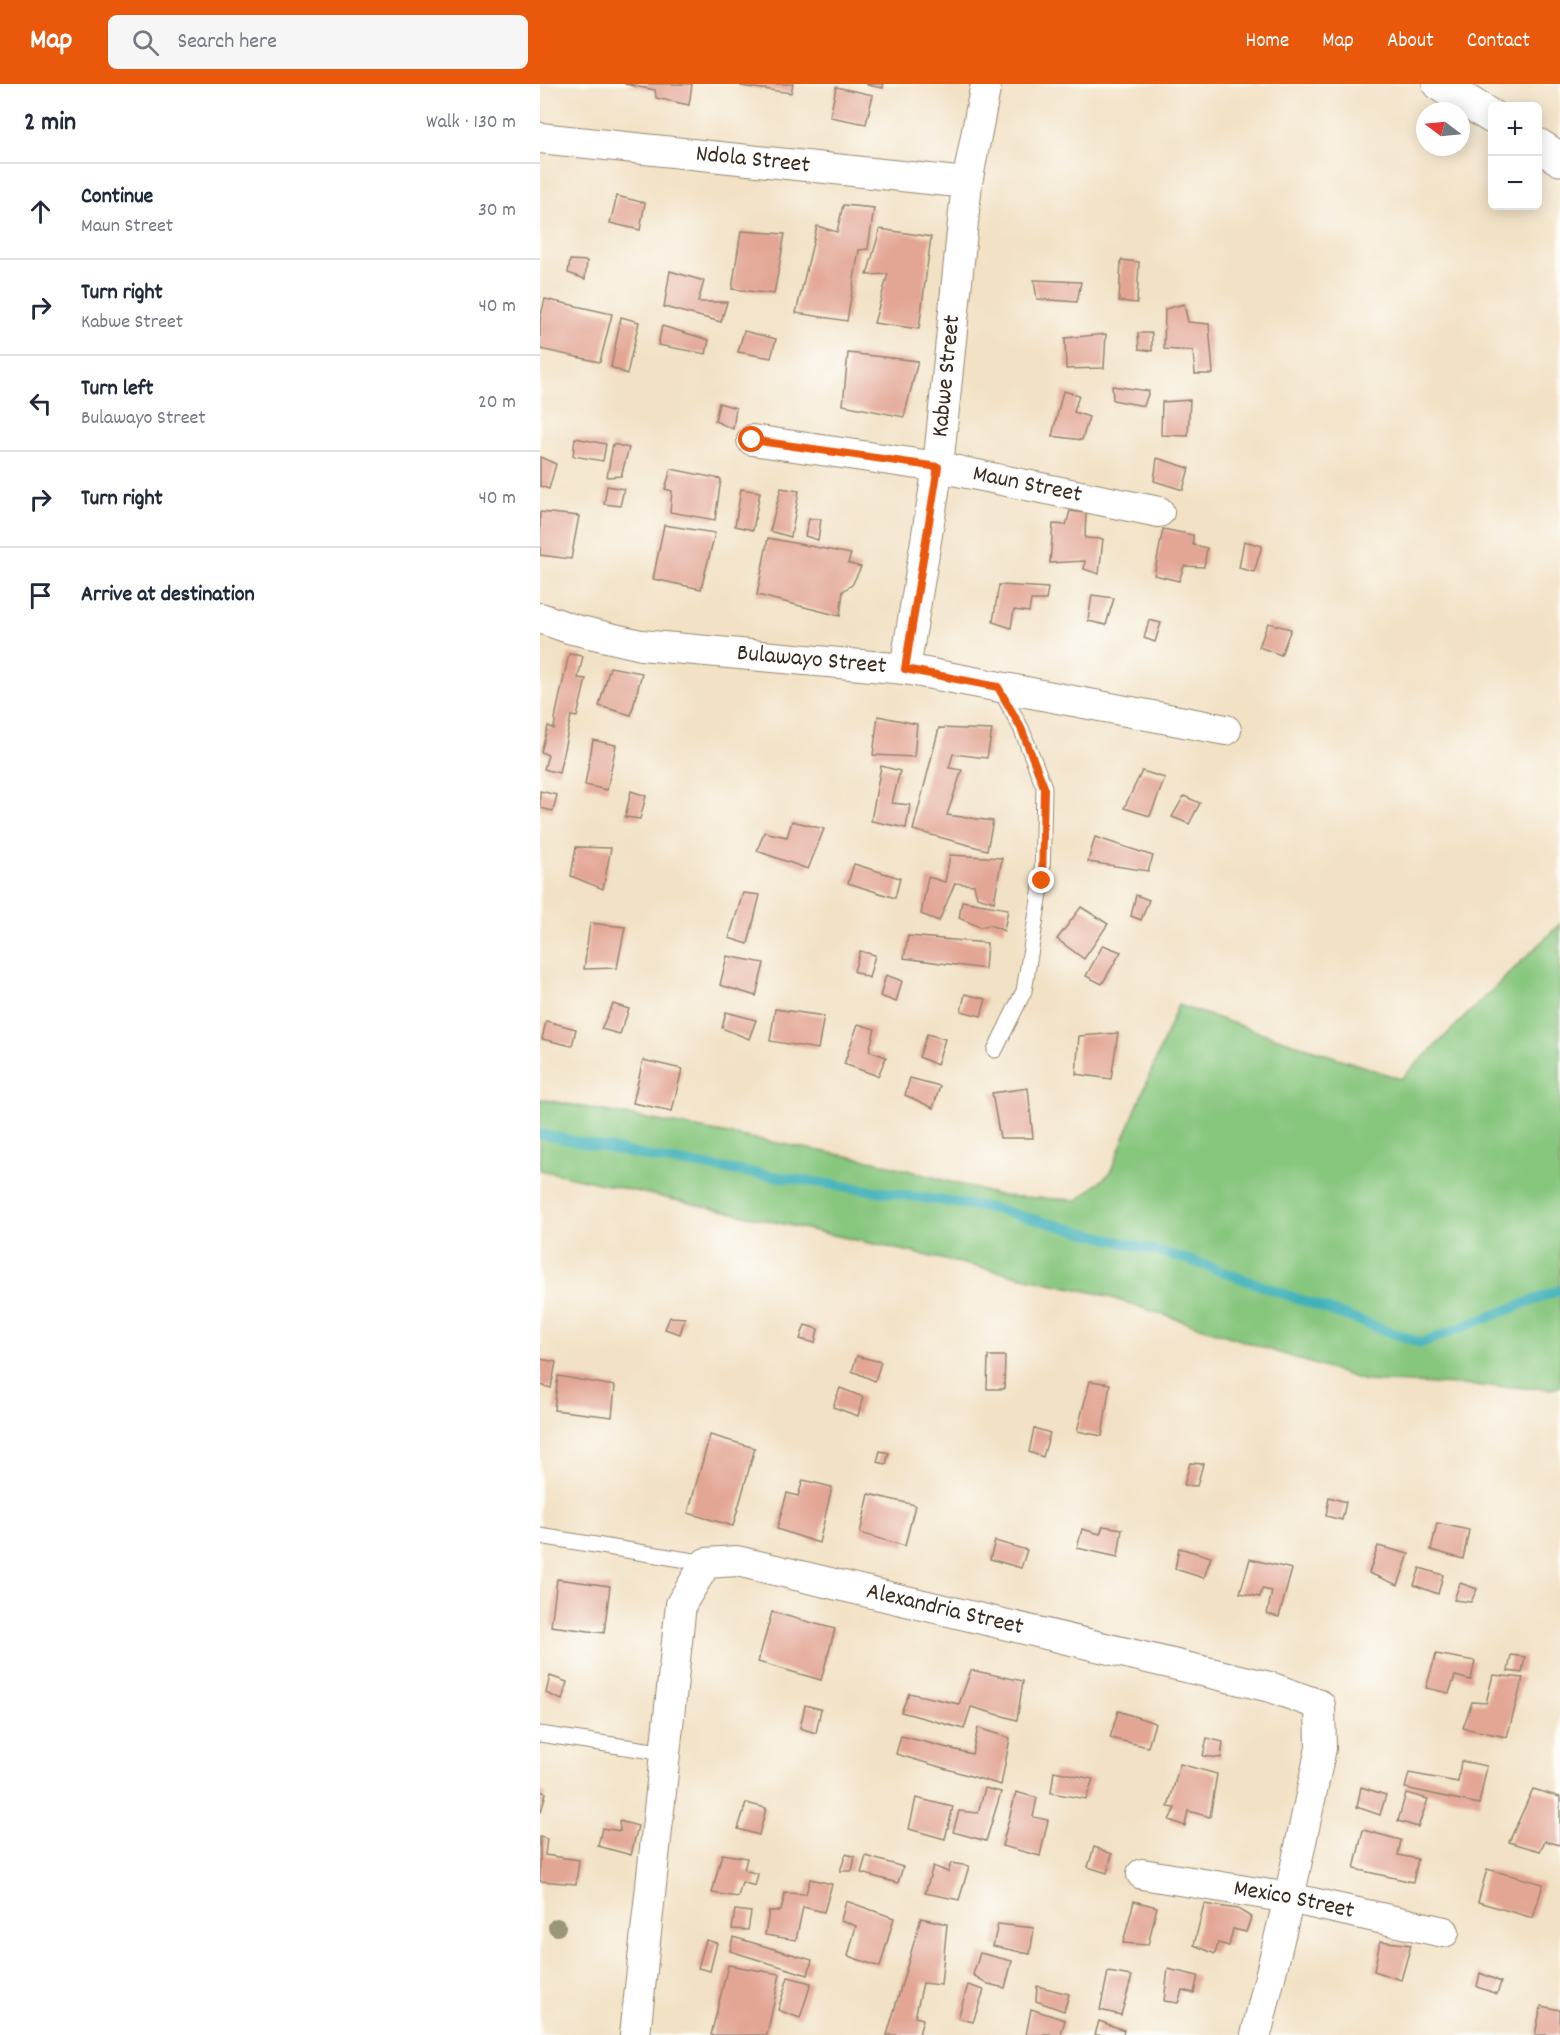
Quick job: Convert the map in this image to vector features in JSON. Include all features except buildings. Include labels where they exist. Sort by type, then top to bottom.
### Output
[{"type":"street","name":"Kabwe Street","points":[[905,669],[938,467],[967,183],[986,84]]},
{"type":"street","points":[[1439,84],[1488,115]]},
{"type":"street","name":"Ndola Street","points":[[540,138],[967,183]]},
{"type":"street","points":[[1542,148],[1560,159]]},
{"type":"street","name":"Maun Street","points":[[752,440],[938,467],[1159,513]]},
{"type":"street","name":"Bulawayo Street","points":[[540,618],[572,629],[641,645],[905,669],[1226,730]]},
{"type":"street","name":"Alexandria Street","points":[[706,1563],[737,1561],[1270,1686],[1320,1705],[1321,1748],[1289,1898],[1256,2035]]},
{"type":"street","points":[[635,2035],[681,1604],[706,1563]]},
{"type":"street","name":"Mexico Street","points":[[1142,1874],[1289,1898],[1444,1932]]},
{"type":"lane","points":[[995,1050],[1024,991],[1042,881],[1044,787],[1021,728],[998,687]]},
{"type":"lane","points":[[540,1536],[706,1563]]},
{"type":"lane","points":[[540,1734],[666,1753]]},
{"type":"green space","points":[[1560,924],[1560,1386],[1552,1389],[1365,1381],[1100,1294],[540,1170],[540,1099],[874,1161],[1002,1196],[1078,1200],[1110,1173],[1178,1005],[1401,1079]]},
{"type":"waterway","points":[[540,1134],[665,1160],[991,1208],[1190,1260],[1421,1343],[1560,1290]]},
{"type":"route","points":[[752,440],[938,467],[905,669],[998,687],[1021,728],[1044,787],[1042,881]]}]
